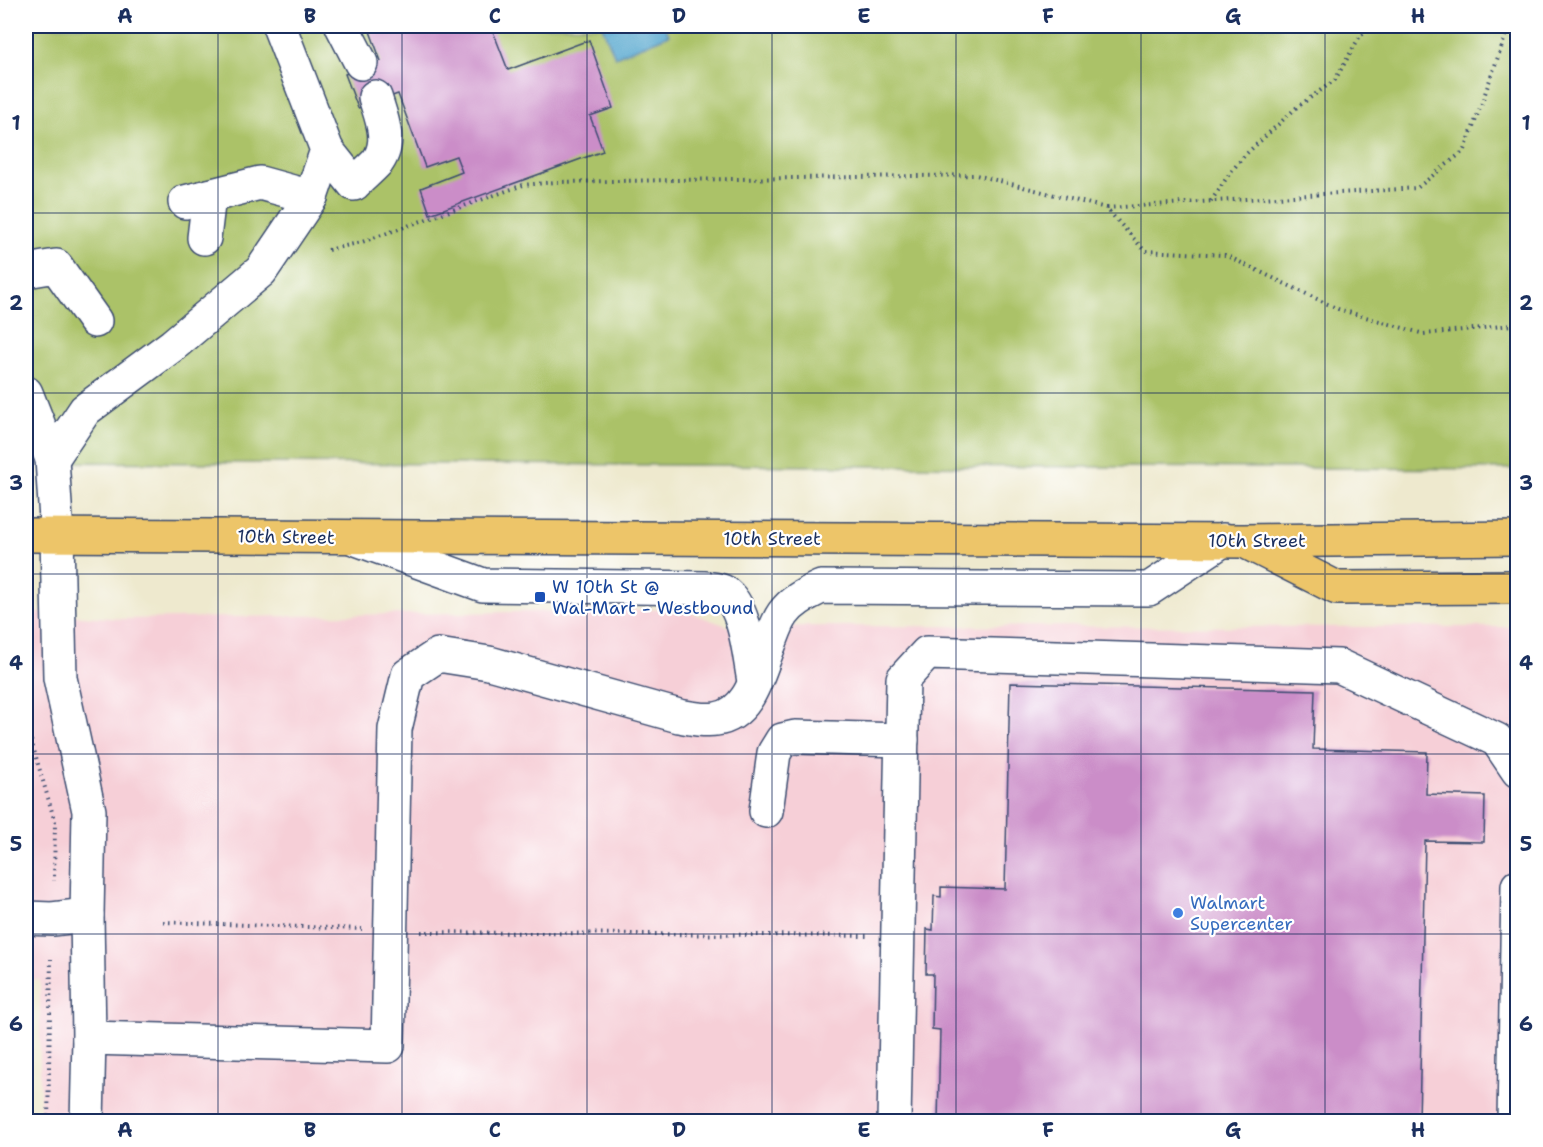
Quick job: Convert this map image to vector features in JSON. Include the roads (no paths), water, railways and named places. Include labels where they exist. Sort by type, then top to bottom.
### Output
[{"type":"main road","name":"10th Street","points":[[41,535],[1233,541],[1518,538]]},
{"type":"main road","points":[[1233,541],[1337,588],[1518,587]]},
{"type":"street","points":[[279,26],[327,150],[354,184],[378,160],[385,143],[384,125],[375,97]]},
{"type":"street","points":[[342,26],[361,63]]},
{"type":"street","points":[[87,1122],[88,811],[60,678],[41,535],[52,459],[85,410],[173,345],[261,272],[311,197],[327,150]]},
{"type":"street","points":[[204,238],[197,199],[260,183],[311,197]]},
{"type":"street","points":[[26,271],[56,266],[95,321]]},
{"type":"street","points":[[26,393],[52,459]]},
{"type":"street","points":[[353,537],[483,585],[705,588],[722,591],[733,600],[743,626],[754,681]]},
{"type":"street","points":[[89,1038],[388,1046],[395,729],[408,675],[438,655],[489,663],[679,716],[701,720],[718,719],[732,714],[748,697],[774,630],[784,613],[799,598],[821,587],[1149,589],[1233,541]]},
{"type":"street","points":[[894,1122],[903,679],[927,653],[1339,666],[1497,740],[1518,771]]},
{"type":"street","points":[[766,811],[774,753],[782,740],[795,737],[902,740]]},
{"type":"street","points":[[1514,1122],[1518,886]]},
{"type":"street","points":[[26,918],[52,919],[87,915]]},
{"type":"water","points":[[602,26],[665,26],[669,35],[615,57]]},
{"type":"place","name":"W 10th St @ Wal-Mart - Westbound","points":[[540,597]]},
{"type":"place","name":"Walmart Supercenter","points":[[1178,913]]}]
